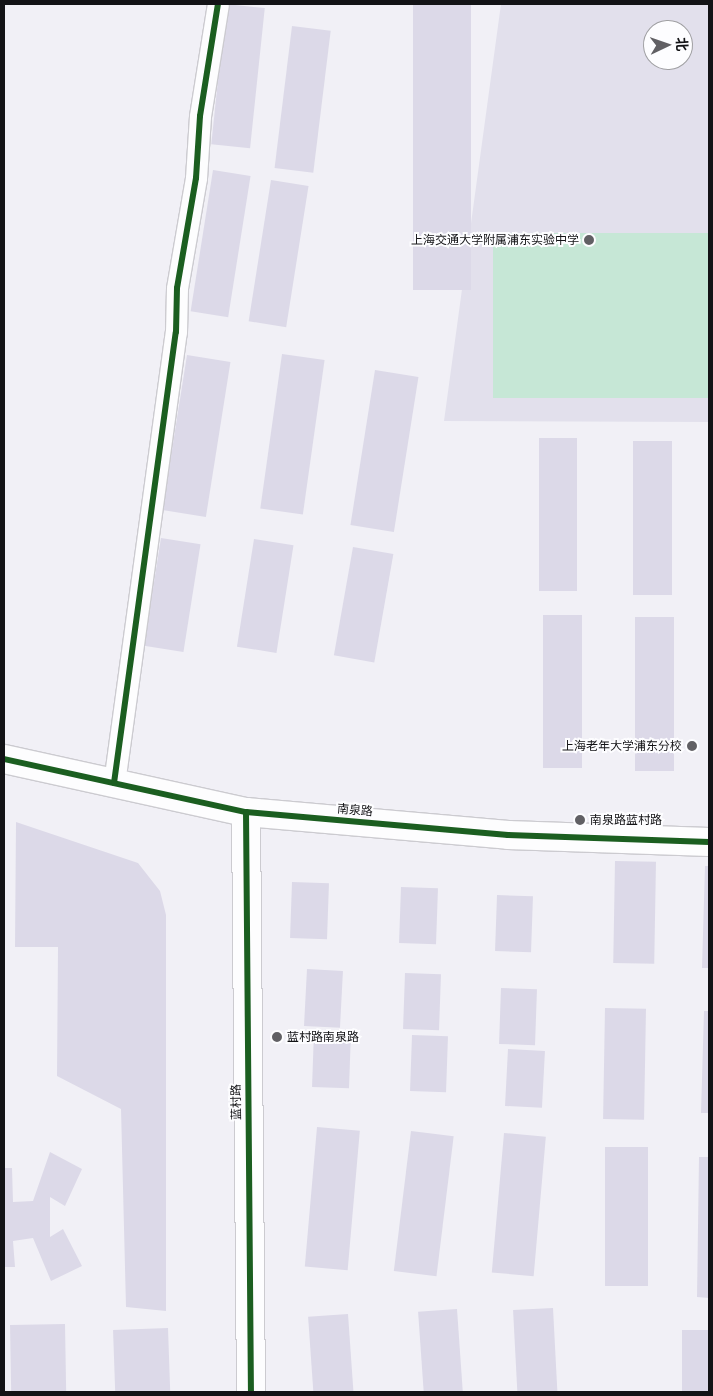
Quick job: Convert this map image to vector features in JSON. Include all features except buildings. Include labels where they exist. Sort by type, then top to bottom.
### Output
[{"type":"street","points":[[114,783],[176,332],[177,288],[196,178],[200,116],[218,4]]},
{"type":"street","name":"南泉路","points":[[4,759],[246,812],[508,836],[709,842]]},
{"type":"street","name":"蓝村路","points":[[246,812],[251,1392]]},
{"type":"shaded area","name":"上海交通大学附属浦东实验中学","points":[[501,4],[709,4],[709,422],[444,421]]},
{"type":"green space","points":[[493,233],[709,233],[709,398],[493,398]]},
{"type":"cycle path","points":[[114,783],[176,332],[177,288],[196,178],[200,116],[218,4]]},
{"type":"cycle path","points":[[4,759],[246,812],[508,835],[709,842]]},
{"type":"cycle path","points":[[246,812],[251,1392]]},
{"type":"place","name":"上海交通大学附属浦东实验中学","points":[[589,240]]},
{"type":"place","name":"上海老年大学浦东分校","points":[[692,746]]},
{"type":"place","name":"南泉路蓝村路","points":[[580,820]]},
{"type":"place","name":"蓝村路南泉路","points":[[277,1037]]}]
